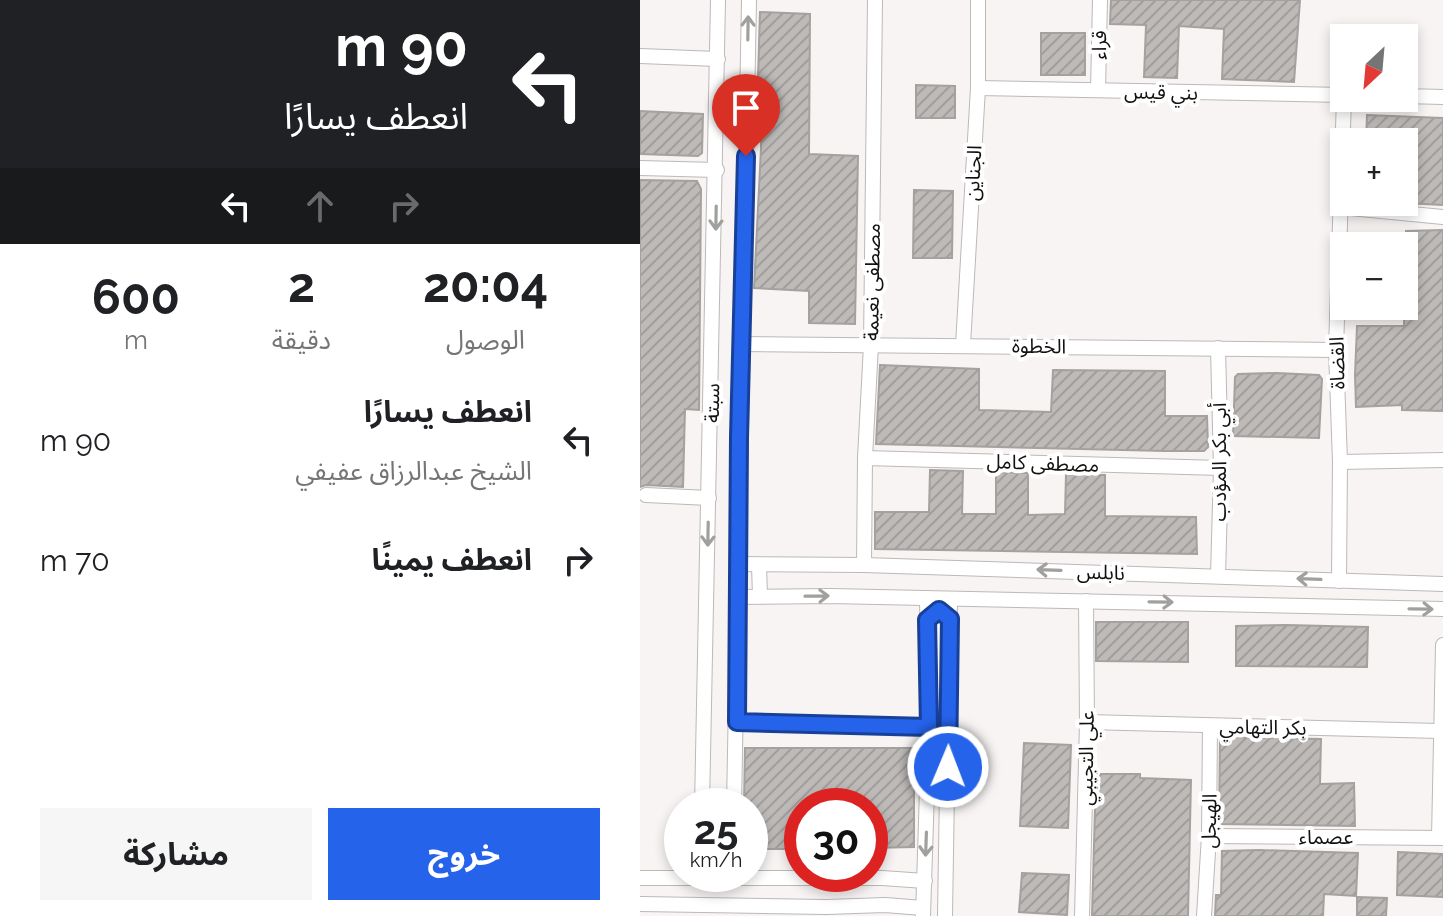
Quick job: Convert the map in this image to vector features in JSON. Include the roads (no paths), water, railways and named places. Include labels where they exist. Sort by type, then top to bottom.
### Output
[{"type":"street","name":"سبتة","points":[[702,788],[718,0]]},
{"type":"street","name":"سبتة","points":[[735,788],[749,0]]},
{"type":"street","name":"مصطفى نعيمة","points":[[864,565],[865,458],[871,345],[875,0]]},
{"type":"street","name":"الجناين","points":[[963,345],[978,88],[978,0]]},
{"type":"street","name":"قراء","points":[[1098,90],[1100,0]]},
{"type":"street","points":[[640,56],[718,59]]},
{"type":"street","name":"بني قيس","points":[[978,88],[1330,97]]},
{"type":"street","points":[[1418,96],[1443,97]]},
{"type":"street","points":[[640,168],[717,170]]},
{"type":"street","points":[[1418,215],[1443,217]]},
{"type":"street","name":"القضاة","points":[[1339,581],[1340,462],[1336,350],[1340,216]]},
{"type":"street","name":"الخطوة","points":[[743,344],[1336,350]]},
{"type":"street","name":"أبي بكر المؤدب","points":[[1218,348],[1221,468],[1218,576]]},
{"type":"street","points":[[711,428],[740,429]]},
{"type":"street","name":"مصطفى كامل","points":[[865,458],[1221,468]]},
{"type":"street","points":[[1340,462],[1443,460]]},
{"type":"street","points":[[646,495],[709,498]]},
{"type":"street","name":"نابلس","points":[[739,564],[864,565],[1443,584]]},
{"type":"street","points":[[759,565],[760,596]]},
{"type":"street","name":"نابلس","points":[[739,597],[1443,609]]},
{"type":"street","points":[[664,877],[643,878],[643,904],[826,911],[885,905],[923,912],[929,727],[927,598]]},
{"type":"street","points":[[945,916],[950,599]]},
{"type":"street","name":"علي التجيبي","points":[[1082,916],[1087,722],[1086,601]]},
{"type":"street","points":[[927,620],[939,610],[950,619]]},
{"type":"street","points":[[1441,838],[1443,645]]},
{"type":"street","points":[[737,722],[929,727]]},
{"type":"street","name":"بكر التهامي","points":[[1087,722],[1440,731]]},
{"type":"street","name":"الهيجل","points":[[1204,916],[1209,836],[1210,726]]},
{"type":"street","name":"عصماء","points":[[1209,836],[1441,838]]},
{"type":"street","points":[[888,878],[925,881]]},
{"type":"street","points":[[885,905],[896,893],[888,884]]}]
